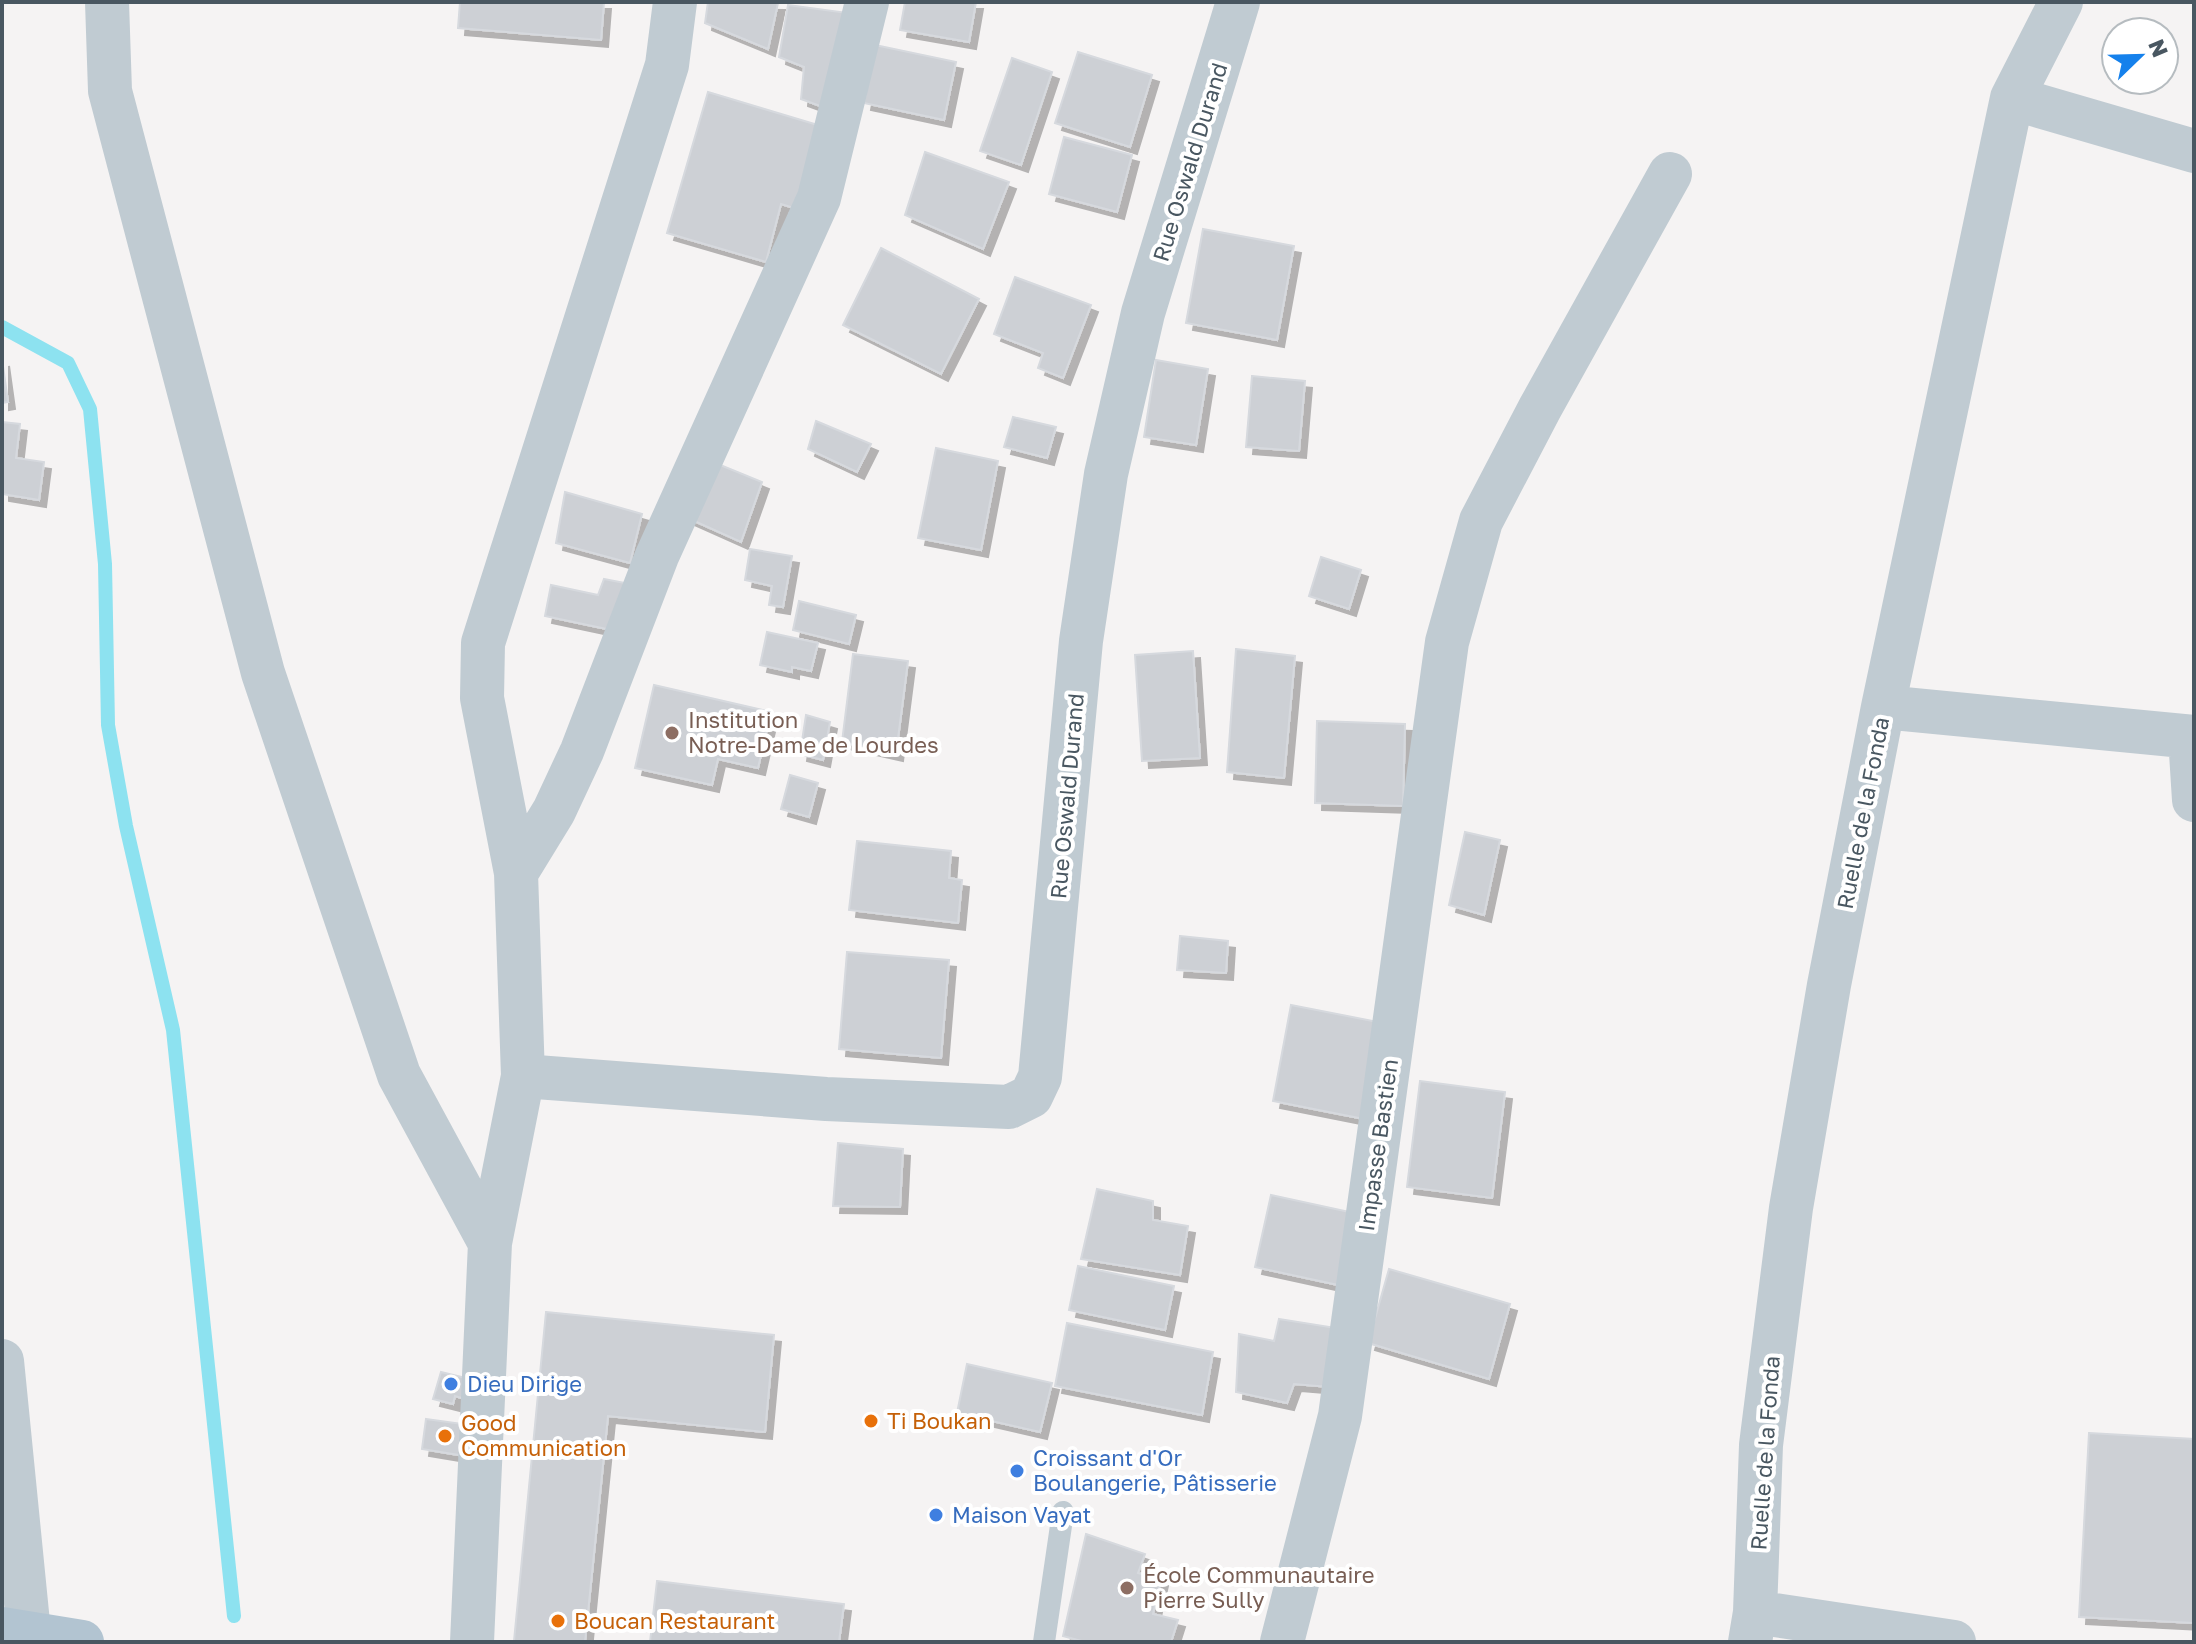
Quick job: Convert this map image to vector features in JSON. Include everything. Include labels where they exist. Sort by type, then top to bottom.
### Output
[{"type":"main road","points":[[16,1631],[82,1642]]},
{"type":"street","points":[[107,2],[110,91],[263,673],[399,1075],[490,1243]]},
{"type":"street","points":[[472,1642],[490,1243],[523,1076],[516,873],[482,698],[483,643],[667,65],[675,2]]},
{"type":"street","points":[[516,873],[554,811],[582,751],[657,556],[819,198],[867,2]]},
{"type":"street","name":"Rue Oswald Durand","points":[[523,1076],[826,1099],[1009,1107],[1031,1096],[1040,1077],[1081,641],[1106,474],[1143,313],[1238,2]]},
{"type":"street","name":"Ruelle de la Fonda","points":[[1752,1627],[1761,1445],[1791,1208],[1829,985],[1883,707],[2012,98],[2061,2]]},
{"type":"street","points":[[2012,98],[2194,151]]},
{"type":"street","name":"Impasse Bastien","points":[[1282,1642],[1340,1416],[1447,642],[1481,521],[1670,174]]},
{"type":"street","points":[[1883,707],[2192,737],[2194,800]]},
{"type":"street","points":[[2,1361],[16,1631]]},
{"type":"street","points":[[1752,1627],[1954,1642]]},
{"type":"lane","points":[[1044,1642],[1063,1512]]},
{"type":"building","points":[[460,2],[604,2],[601,40],[458,28]]},
{"type":"building","points":[[708,2],[778,3],[768,49],[705,23]]},
{"type":"building","points":[[905,2],[976,2],[969,42],[900,30]]},
{"type":"building","points":[[788,5],[848,13],[831,110],[801,99],[804,67],[779,57]]},
{"type":"building","points":[[875,45],[956,62],[944,120],[864,103]]},
{"type":"building","points":[[1078,52],[1152,75],[1130,147],[1055,123]]},
{"type":"building","points":[[1012,58],[1052,72],[1021,165],[980,151]]},
{"type":"building","points":[[708,92],[821,126],[797,209],[781,204],[766,262],[667,233]]},
{"type":"building","points":[[1064,137],[1132,155],[1117,212],[1049,194]]},
{"type":"building","points":[[925,152],[1009,182],[983,249],[905,215]]},
{"type":"building","points":[[1203,229],[1294,246],[1277,340],[1186,323]]},
{"type":"building","points":[[881,248],[979,299],[941,374],[843,325]]},
{"type":"building","points":[[1015,277],[1091,305],[1063,378],[1038,368],[1043,353],[994,334]]},
{"type":"building","points":[[2,359],[8,402],[2,403]]},
{"type":"building","points":[[1156,360],[1208,369],[1196,445],[1144,437]]},
{"type":"building","points":[[1252,376],[1305,381],[1299,451],[1246,447]]},
{"type":"building","points":[[1013,417],[1056,427],[1047,458],[1004,447]]},
{"type":"building","points":[[816,421],[871,444],[857,472],[808,449]]},
{"type":"building","points":[[2,422],[20,424],[16,458],[44,462],[39,500],[2,494]]},
{"type":"building","points":[[936,448],[998,461],[981,550],[918,538]]},
{"type":"building","points":[[708,460],[762,482],[741,542],[683,516]]},
{"type":"building","points":[[565,492],[642,514],[630,563],[556,543]]},
{"type":"building","points":[[750,549],[792,556],[783,607],[769,605],[772,586],[745,580]]},
{"type":"building","points":[[1321,557],[1361,570],[1349,609],[1309,596]]},
{"type":"building","points":[[604,579],[625,583],[616,631],[545,616],[551,585],[598,595]]},
{"type":"building","points":[[799,601],[856,615],[849,644],[793,630]]},
{"type":"building","points":[[767,632],[818,643],[811,671],[792,667],[792,672],[760,665]]},
{"type":"building","points":[[1236,649],[1295,656],[1284,778],[1227,772]]},
{"type":"building","points":[[1193,651],[1200,758],[1142,761],[1135,655]]},
{"type":"building","points":[[853,654],[908,661],[896,754],[842,742]]},
{"type":"building","points":[[654,685],[771,712],[758,768],[718,759],[712,785],[635,768]]},
{"type":"building","points":[[806,715],[830,722],[823,760],[800,754]]},
{"type":"building","points":[[1317,721],[1405,724],[1403,806],[1315,803]]},
{"type":"building","points":[[790,775],[818,783],[809,817],[781,809]]},
{"type":"building","points":[[1465,832],[1500,840],[1484,915],[1449,905]]},
{"type":"building","points":[[857,841],[951,851],[949,878],[962,880],[958,923],[849,910]]},
{"type":"building","points":[[1180,936],[1228,941],[1226,973],[1177,970]]},
{"type":"building","points":[[847,952],[949,960],[941,1058],[839,1049]]},
{"type":"building","points":[[1291,1005],[1383,1023],[1364,1119],[1273,1101]]},
{"type":"building","points":[[1420,1081],[1505,1092],[1492,1198],[1407,1187]]},
{"type":"building","points":[[838,1143],[903,1149],[900,1207],[833,1206]]},
{"type":"building","points":[[1097,1189],[1153,1201],[1153,1220],[1188,1226],[1180,1275],[1081,1259]]},
{"type":"building","points":[[1271,1195],[1354,1213],[1338,1285],[1255,1267]]},
{"type":"building","points":[[1078,1266],[1174,1286],[1165,1330],[1069,1310]]},
{"type":"building","points":[[1389,1269],[1510,1304],[1489,1379],[1368,1343]]},
{"type":"building","points":[[546,1312],[774,1335],[765,1432],[608,1416],[585,1642],[514,1641]]},
{"type":"building","points":[[1279,1319],[1336,1328],[1329,1387],[1294,1384],[1287,1403],[1236,1392],[1239,1334],[1274,1341]]},
{"type":"building","points":[[1067,1323],[1213,1352],[1202,1415],[1055,1386]]},
{"type":"building","points":[[967,1364],[1052,1383],[1040,1432],[957,1413]]},
{"type":"building","points":[[441,1372],[474,1380],[468,1400],[455,1396],[453,1404],[433,1399]]},
{"type":"building","points":[[426,1419],[470,1425],[465,1456],[422,1449]]},
{"type":"building","points":[[2089,1433],[2194,1439],[2194,1623],[2079,1617]]},
{"type":"building","points":[[1086,1534],[1145,1554],[1138,1573],[1161,1579],[1153,1614],[1178,1620],[1171,1642],[1085,1642],[1063,1636]]},
{"type":"building","points":[[657,1581],[844,1604],[839,1642],[650,1642]]},
{"type":"waterway","points":[[2,327],[68,363],[90,409],[105,564],[108,725],[126,826],[173,1030],[234,1616]]},
{"type":"place","name":"Institution Notre-Dame de Lourdes","points":[[672,733]]},
{"type":"place","name":"Dieu Dirige","points":[[451,1384]]},
{"type":"place","name":"Ti Boukan","points":[[871,1421]]},
{"type":"place","name":"Good Communication","points":[[445,1436]]},
{"type":"place","name":"Croissant d'Or Boulangerie, Pâtisserie","points":[[1017,1471]]},
{"type":"place","name":"Maison Vayat","points":[[936,1515]]},
{"type":"place","name":"École Communautaire Pierre Sully","points":[[1127,1588]]},
{"type":"place","name":"Boucan Restaurant","points":[[558,1621]]}]
